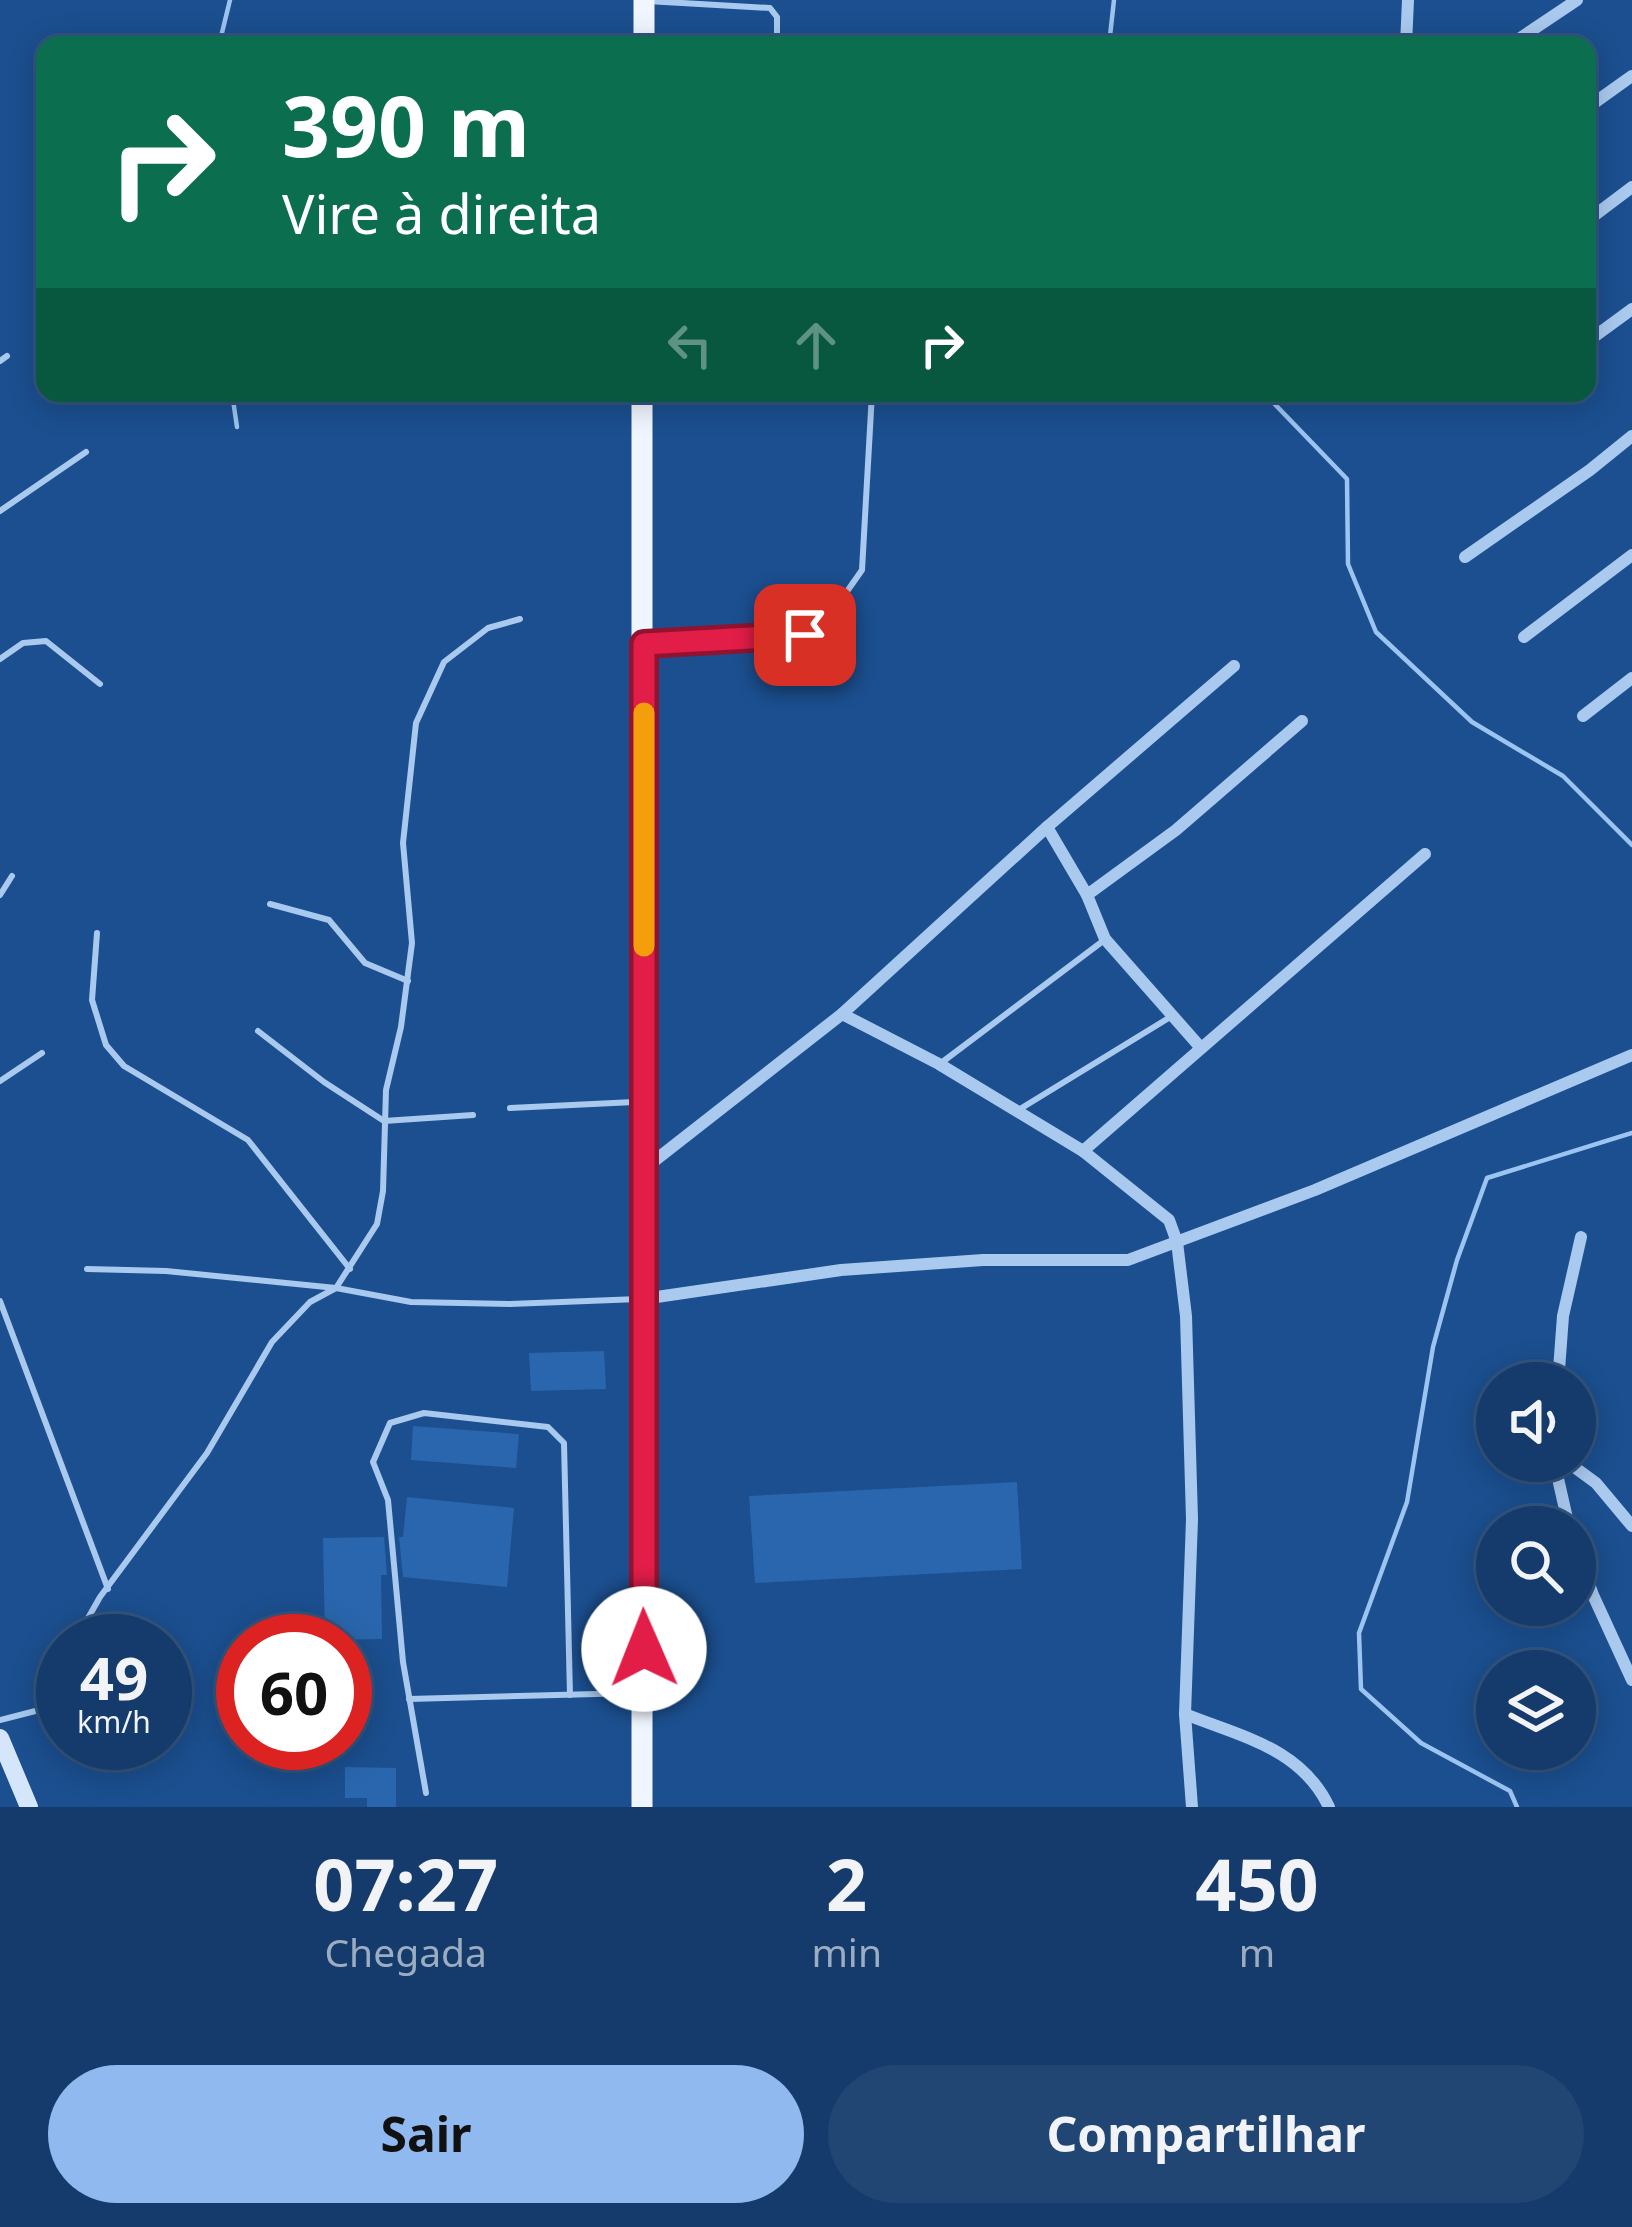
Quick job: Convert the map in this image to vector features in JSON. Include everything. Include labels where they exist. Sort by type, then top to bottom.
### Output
[{"type":"main road","points":[[644,1],[644,36]]},
{"type":"main road","points":[[642,1807],[643,402]]},
{"type":"street","points":[[1406,36],[1408,0]]},
{"type":"street","points":[[1523,36],[1577,0]]},
{"type":"street","points":[[1596,102],[1632,76]]},
{"type":"street","points":[[1596,214],[1632,187]]},
{"type":"street","points":[[1596,336],[1632,309]]},
{"type":"street","points":[[1465,557],[1632,436]]},
{"type":"street","points":[[1524,638],[1632,555]]},
{"type":"street","points":[[644,1169],[842,1014],[1047,826],[1234,666]]},
{"type":"street","points":[[1583,716],[1632,678]]},
{"type":"street","points":[[1087,895],[1176,830],[1302,721]]},
{"type":"street","points":[[1047,826],[1106,938],[1201,1048]]},
{"type":"street","points":[[1083,1151],[1425,854]]},
{"type":"street","points":[[842,1014],[939,1064],[1083,1151],[1169,1220],[1177,1242],[1186,1316],[1192,1519],[1185,1714],[1192,1807]]},
{"type":"street","points":[[643,1299],[841,1270],[983,1260],[1128,1260],[1316,1190],[1632,1054]]},
{"type":"street","points":[[1560,1362],[1563,1316],[1581,1237]]},
{"type":"street","points":[[1595,1482],[1632,1526]]},
{"type":"street","points":[[1596,1595],[1632,1680]]},
{"type":"street","points":[[1185,1714],[1281,1753],[1306,1770],[1329,1807]]},
{"type":"street","points":[[0,1738],[29,1807]]},
{"type":"lane","points":[[644,1],[750,3],[776,12],[777,36]]},
{"type":"lane","points":[[644,644],[820,630],[862,570],[871,402]]},
{"type":"lane","points":[[0,511],[86,452]]},
{"type":"lane","points":[[92,1614],[208,1453],[272,1342],[310,1302],[336,1288],[377,1224],[383,1191],[386,1090],[412,943],[403,843],[416,723],[444,662],[488,628],[520,619]]},
{"type":"lane","points":[[0,659],[23,644],[46,641],[100,684]]},
{"type":"lane","points":[[0,896],[12,875]]},
{"type":"lane","points":[[270,904],[329,920],[365,963],[408,981]]},
{"type":"lane","points":[[97,933],[92,1000],[106,1045],[124,1066],[248,1140],[350,1269]]},
{"type":"lane","points":[[939,1064],[1106,938]]},
{"type":"lane","points":[[1016,1111],[1172,1016]]},
{"type":"lane","points":[[258,1030],[323,1082],[384,1121],[473,1115]]},
{"type":"lane","points":[[0,1081],[42,1053]]},
{"type":"lane","points":[[510,1108],[644,1102]]},
{"type":"lane","points":[[86,1269],[166,1271],[336,1288],[411,1302],[643,1299]]},
{"type":"lane","points":[[0,1301],[108,1589]]},
{"type":"lane","points":[[426,1793],[409,1699],[388,1500],[373,1462],[390,1423],[424,1413],[548,1426],[564,1443],[570,1695]]},
{"type":"lane","points":[[409,1699],[645,1693]]},
{"type":"lane","points":[[0,1720],[36,1711]]},
{"type":"building","points":[[604,1351],[606,1389],[531,1391],[529,1353]]},
{"type":"building","points":[[413,1426],[519,1434],[516,1468],[411,1460]]},
{"type":"building","points":[[1017,1482],[1022,1569],[755,1583],[749,1496]]},
{"type":"building","points":[[407,1497],[514,1508],[507,1587],[403,1577],[399,1537],[403,1537]]},
{"type":"building","points":[[384,1537],[387,1575],[381,1575],[382,1639],[372,1639],[372,1614],[324,1614],[323,1538]]},
{"type":"building","points":[[396,1768],[396,1807],[367,1807],[367,1798],[345,1798],[345,1770]]},
{"type":"waterway","points":[[221,36],[230,0]]},
{"type":"waterway","points":[[1110,36],[1114,0]]},
{"type":"waterway","points":[[233,402],[237,427]]},
{"type":"waterway","points":[[1273,402],[1347,479],[1348,564],[1376,632],[1472,722],[1563,776],[1632,845]]},
{"type":"waterway","points":[[1517,1807],[1510,1791],[1421,1743],[1361,1689],[1359,1633],[1407,1502],[1433,1347],[1457,1260],[1487,1178],[1632,1133]]},
{"type":"slow traffic","points":[[644,713],[644,946]]},
{"type":"route","points":[[644,1649],[644,644],[805,635]]}]
